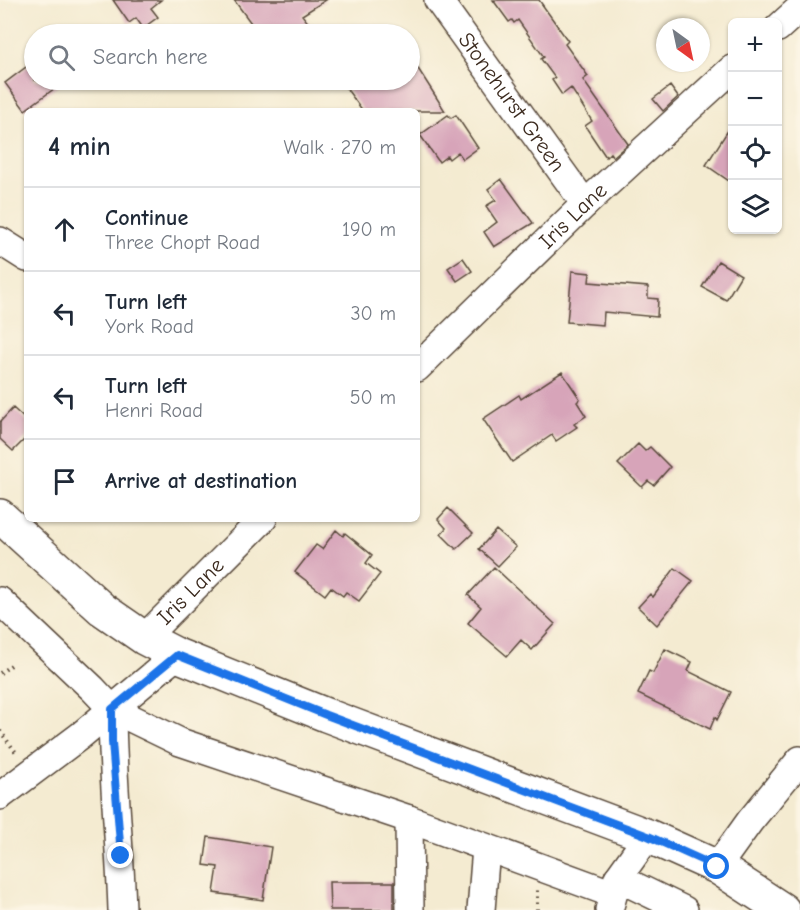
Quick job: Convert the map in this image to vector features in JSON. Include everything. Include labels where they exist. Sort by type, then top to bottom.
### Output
[{"type":"main road","points":[[0,516],[82,592],[144,638],[177,655],[326,715],[648,836],[717,867],[783,910]]},
{"type":"street","name":"Stonehurst Green","points":[[438,0],[585,204]]},
{"type":"street","points":[[782,22],[797,6]]},
{"type":"street","name":"Iris Lane","points":[[420,365],[585,204],[729,72]]},
{"type":"street","points":[[0,241],[24,256]]},
{"type":"street","name":"Iris Lane","points":[[144,638],[260,522]]},
{"type":"street","points":[[0,601],[112,709],[180,741],[409,819],[614,894],[684,910]]},
{"type":"street","points":[[0,796],[177,655]]},
{"type":"street","points":[[112,709],[122,910]]},
{"type":"street","points":[[717,867],[750,821],[800,760]]},
{"type":"street","points":[[409,819],[410,910]]},
{"type":"street","points":[[614,894],[648,836]]},
{"type":"street","points":[[481,910],[486,848]]},
{"type":"path","points":[[0,674],[14,663]]},
{"type":"path","points":[[0,731],[24,763]]},
{"type":"path","points":[[537,886],[537,910]]},
{"type":"building","points":[[113,0],[161,0],[151,8],[158,17],[148,24],[140,24],[136,18],[129,23]]},
{"type":"building","points":[[234,0],[326,0],[302,15],[309,24],[252,24]]},
{"type":"building","points":[[493,0],[539,0],[568,41],[565,44],[588,76],[583,80],[628,144],[613,157],[610,153],[606,157],[585,126],[592,121],[571,88],[562,95],[552,80],[555,78],[541,59],[544,57],[518,20],[514,23],[512,20],[509,22]]},
{"type":"building","points":[[24,69],[24,90],[52,90],[24,109],[5,83]]},
{"type":"building","points":[[420,72],[445,111],[420,111],[420,108],[361,108],[347,90],[420,90]]},
{"type":"building","points":[[670,86],[678,97],[663,111],[653,99]]},
{"type":"building","points":[[448,115],[451,118],[456,115],[478,148],[463,159],[458,152],[449,159],[447,156],[439,162],[420,135]]},
{"type":"building","points":[[728,130],[728,180],[706,165]]},
{"type":"building","points":[[501,179],[533,223],[494,247],[484,232],[497,222],[486,206],[496,200],[488,189]]},
{"type":"building","points":[[463,258],[472,271],[457,281],[448,268]]},
{"type":"building","points":[[718,261],[741,275],[726,300],[702,287]]},
{"type":"building","points":[[572,271],[590,273],[589,282],[648,287],[648,298],[658,299],[657,317],[604,312],[603,325],[567,322]]},
{"type":"building","points":[[562,372],[580,399],[577,402],[586,416],[574,424],[577,427],[556,441],[552,435],[512,462],[483,419],[519,395],[521,399]]},
{"type":"building","points":[[13,408],[24,418],[24,440],[13,451],[0,439],[0,422]]},
{"type":"building","points":[[638,444],[645,451],[650,447],[670,467],[654,485],[648,481],[642,487],[618,464]]},
{"type":"building","points":[[448,508],[473,533],[456,549],[441,534],[446,528],[438,519]]},
{"type":"building","points":[[336,530],[343,536],[345,533],[372,555],[366,563],[380,574],[359,601],[346,592],[343,596],[331,587],[325,595],[295,572],[316,545],[322,549]]},
{"type":"building","points":[[496,530],[516,547],[498,566],[479,549]]},
{"type":"building","points":[[494,567],[555,624],[532,650],[521,640],[507,656],[468,623],[481,607],[468,595]]},
{"type":"building","points":[[675,568],[693,581],[657,625],[638,607],[650,594],[653,597]]},
{"type":"building","points":[[665,649],[692,662],[688,671],[731,692],[710,729],[638,694],[649,671],[653,673]]},
{"type":"building","points":[[208,837],[271,847],[263,900],[214,893],[218,867],[204,865]]},
{"type":"building","points":[[329,882],[394,882],[394,910],[330,910]]},
{"type":"route","points":[[121,856],[112,742],[112,709],[177,655],[326,715],[648,836],[717,867]]}]
